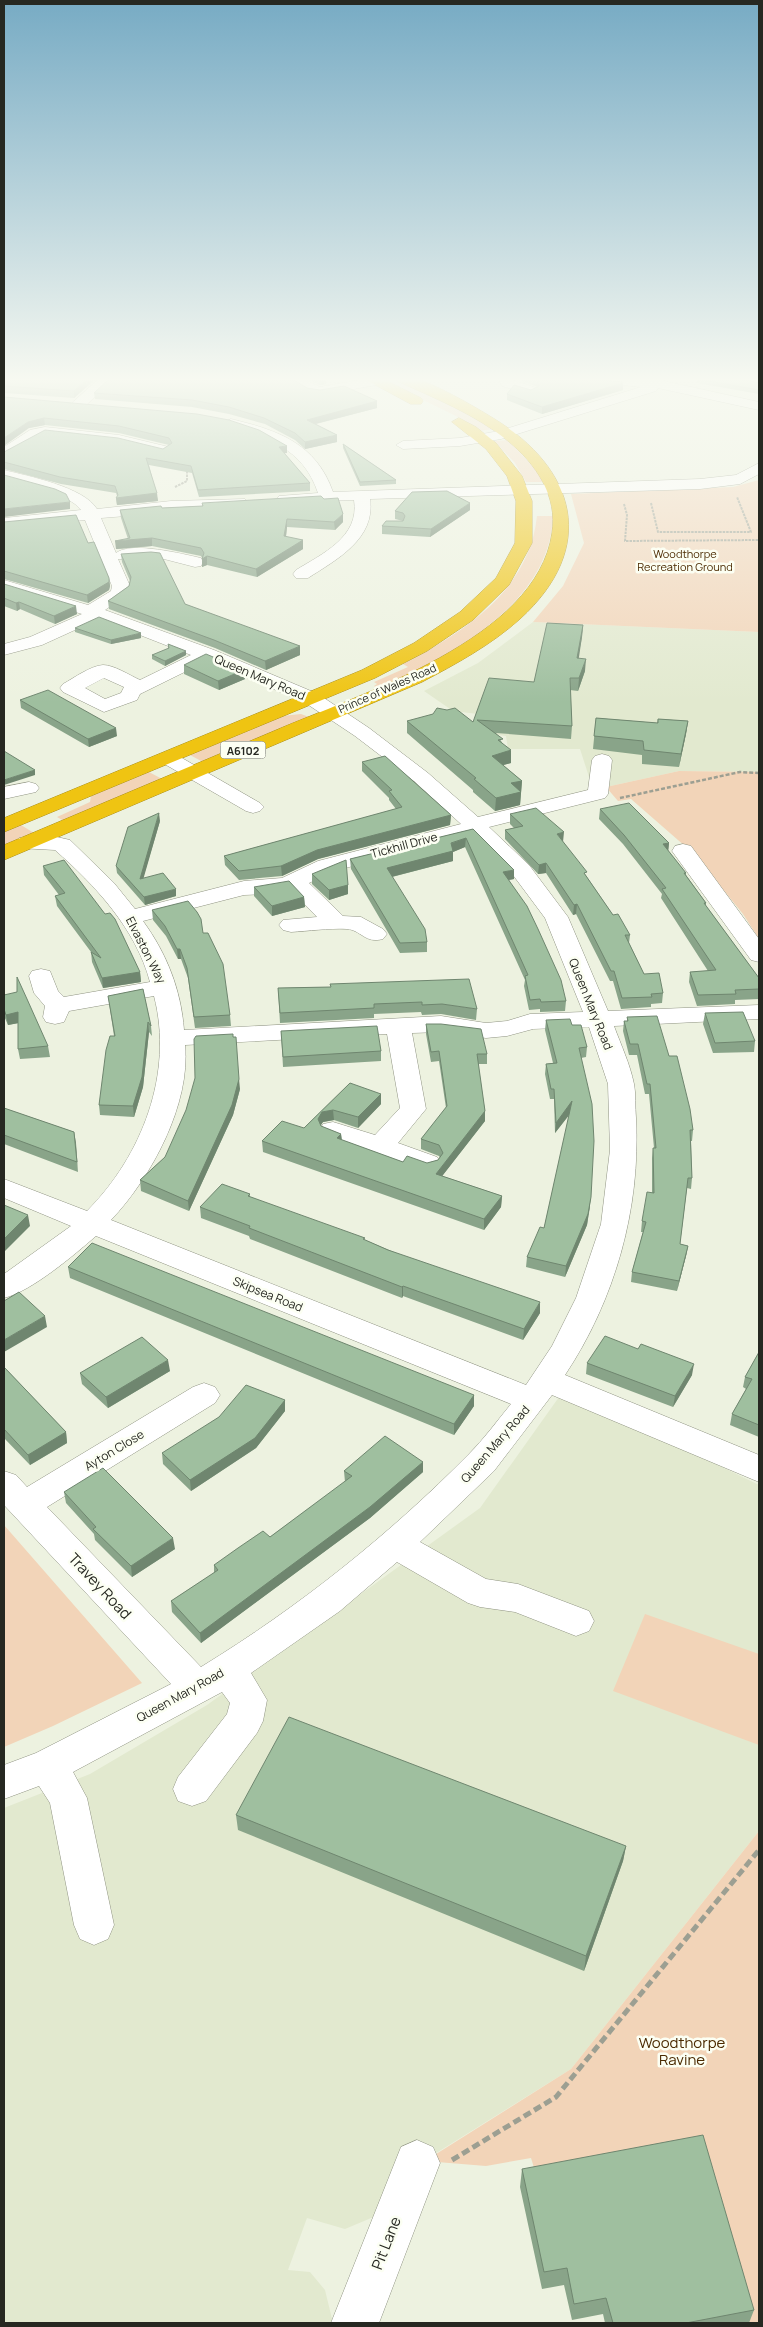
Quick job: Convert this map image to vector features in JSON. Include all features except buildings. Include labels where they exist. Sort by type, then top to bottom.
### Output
[{"type":"highway","name":"Prince of Wales Road","points":[[4,853],[192,772],[321,705],[449,629],[481,606],[508,574],[522,547],[528,522],[520,486]]},
{"type":"highway","name":"Prince of Wales Road","points":[[4,826],[168,758],[321,705],[374,696],[441,664],[478,642],[516,613],[547,572],[561,534],[560,508],[553,488]]},
{"type":"street","points":[[4,650],[36,641],[94,612],[120,594],[121,586],[88,507],[78,498],[42,486]]},
{"type":"street","points":[[323,486],[327,496]]},
{"type":"street","points":[[4,523],[171,506],[327,496],[621,486]]},
{"type":"street","points":[[302,574],[352,540],[364,512],[361,495]]},
{"type":"street","points":[[361,522],[379,523]]},
{"type":"street","points":[[109,556],[158,554],[195,562]]},
{"type":"street","name":"Queen Mary Road","points":[[4,585],[94,612],[207,654],[321,705],[362,732],[421,776],[521,870],[556,917],[599,1018],[620,1084],[624,1150],[615,1224],[591,1298],[565,1351],[539,1389],[482,1462],[395,1544],[328,1601],[212,1679],[48,1766],[4,1782]]},
{"type":"street","points":[[140,687],[207,654]]},
{"type":"street","points":[[168,758],[253,807]]},
{"type":"street","points":[[478,828],[598,794],[602,760]]},
{"type":"street","points":[[4,793],[28,788]]},
{"type":"street","points":[[478,828],[611,808]]},
{"type":"street","name":"Tickhill Drive","points":[[130,917],[244,888],[264,889],[312,876],[326,866],[478,828]]},
{"type":"street","name":"Elvaston Way","points":[[4,1288],[34,1269],[90,1223],[115,1198],[153,1139],[171,1081],[175,1038],[165,987],[152,957],[130,917],[96,876],[60,844],[27,843]]},
{"type":"street","points":[[683,851],[759,955]]},
{"type":"street","points":[[294,881],[335,921]]},
{"type":"street","points":[[291,925],[335,921],[353,922],[375,934]]},
{"type":"street","points":[[41,976],[46,993],[56,1011],[165,987]]},
{"type":"street","points":[[175,1038],[442,1024],[471,1032],[513,1029],[530,1022],[759,1012]]},
{"type":"street","points":[[380,1146],[412,1109],[398,1027]]},
{"type":"street","points":[[334,1130],[427,1163]]},
{"type":"street","name":"Skipsea Road","points":[[4,1188],[90,1223],[759,1469]]},
{"type":"street","name":"Ayton Close","points":[[12,1497],[204,1395]]},
{"type":"street","name":"Travey Road","points":[[12,1497],[212,1679],[248,1700],[244,1721],[192,1789]]},
{"type":"street","points":[[395,1544],[480,1593],[518,1598],[576,1621]]},
{"type":"street","points":[[48,1766],[68,1798],[94,1925]]},
{"type":"street","name":"Pit Lane","points":[[355,2323],[417,2163]]},
{"type":"path","points":[[171,506],[166,492],[178,486]]},
{"type":"path","points":[[650,499],[658,532],[750,532],[735,491]]},
{"type":"path","points":[[624,502],[628,514],[623,535],[625,540],[759,540]]},
{"type":"path","points":[[417,2163],[449,2162],[556,2097],[648,1987],[715,1901],[759,1850]]},
{"type":"shaded area","points":[[533,622],[759,632],[759,772],[679,771],[606,787],[591,783],[580,749],[508,749],[506,736],[483,733],[478,714],[453,711],[424,691],[478,663]]},
{"type":"shaded area","points":[[564,1390],[759,1485],[759,1831],[571,2069],[393,2180],[376,2216],[345,2229],[307,2218],[288,2270],[310,2272],[325,2290],[333,2323],[4,2323],[4,1808],[90,1774],[207,1705],[480,1508]]},
{"type":"green space","name":"Woodthorpe Recreation Ground","points":[[759,486],[759,632],[533,622],[563,586],[584,543],[571,494]]},
{"type":"green space","points":[[537,516],[553,516],[548,548],[534,576],[515,601],[491,624],[435,661],[378,688],[374,686],[377,684],[374,682],[408,667],[403,664],[449,638],[490,606],[507,587],[521,566],[531,543]]},
{"type":"green space","points":[[301,714],[309,717],[203,762],[190,755],[282,716]]},
{"type":"green space","points":[[679,771],[759,772],[759,939],[743,914],[694,854],[631,799],[618,801],[606,787]]},
{"type":"green space","points":[[149,772],[164,780],[64,821],[57,817],[90,802],[91,796]]},
{"type":"green space","points":[[21,825],[34,833],[4,846],[4,832]]},
{"type":"green space","points":[[4,1525],[142,1683],[53,1726],[4,1747]]},
{"type":"green space","points":[[645,1614],[759,1654],[759,1745],[613,1691]]},
{"type":"green space","name":"Woodthorpe Ravine","points":[[759,1831],[759,2323],[747,2323],[698,2153],[536,2174],[531,2158],[486,2166],[425,2161],[571,2069]]}]
